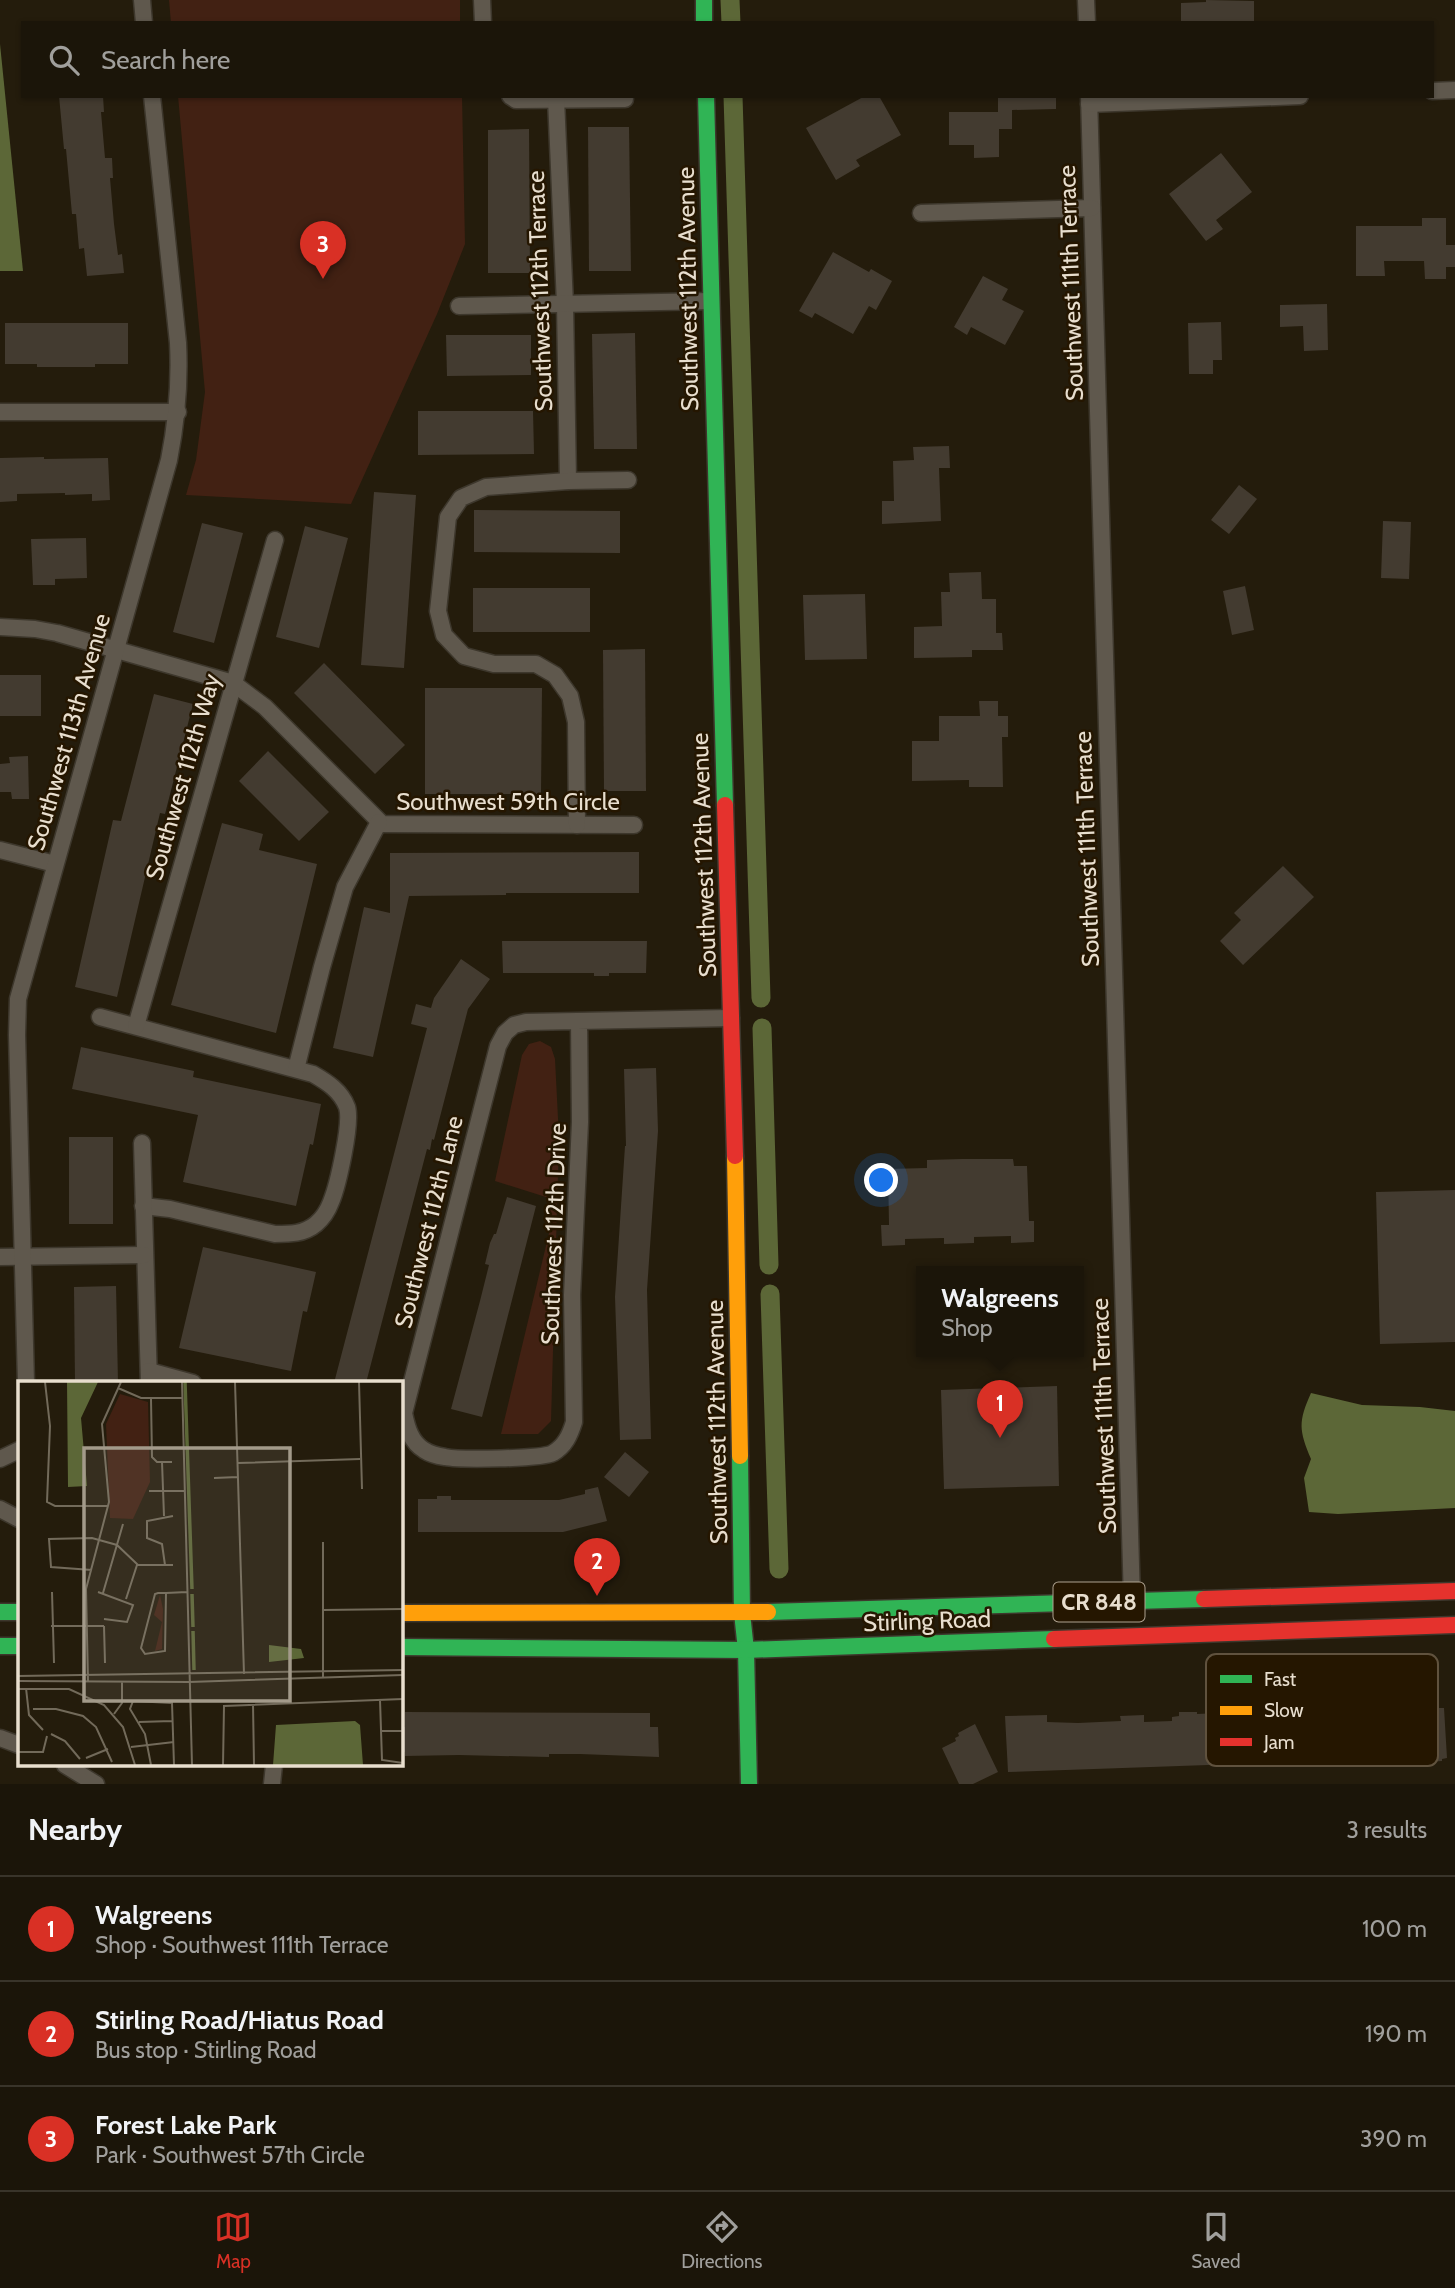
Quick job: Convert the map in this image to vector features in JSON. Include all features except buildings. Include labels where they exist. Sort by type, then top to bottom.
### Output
[{"type":"main road","points":[[704,0],[704,21]]},
{"type":"main road","name":"Southwest 112th Avenue","points":[[706,98],[738,1280],[742,1613],[746,1650],[749,1784]]},
{"type":"main road","name":"Stirling Road","points":[[402,1613],[742,1613],[1455,1591]]},
{"type":"main road","points":[[0,1612],[18,1612]]},
{"type":"main road","name":"Stirling Road","points":[[402,1647],[746,1650],[1455,1625]]},
{"type":"main road","points":[[0,1646],[18,1646]]},
{"type":"street","points":[[142,0],[144,21]]},
{"type":"street","points":[[482,0],[483,21]]},
{"type":"street","points":[[1086,0],[1087,21]]},
{"type":"street","points":[[1434,91],[1455,90]]},
{"type":"street","name":"Southwest 113th Avenue","points":[[26,1381],[17,1034],[19,999],[169,460],[178,412],[178,343],[152,98]]},
{"type":"street","points":[[513,98],[625,99]]},
{"type":"street","points":[[1089,100],[1194,98]]},
{"type":"street","name":"Southwest 112th Terrace","points":[[556,99],[565,304],[568,481]]},
{"type":"street","name":"Southwest 111th Terrace","points":[[1089,100],[1132,1601]]},
{"type":"street","points":[[921,213],[1092,208]]},
{"type":"street","points":[[459,306],[711,302]]},
{"type":"street","points":[[0,412],[178,412]]},
{"type":"street","points":[[577,825],[576,722],[570,696],[555,675],[536,664],[494,664],[464,656],[444,635],[438,611],[448,517],[461,498],[486,487],[628,480]]},
{"type":"street","name":"Southwest 112th Way","points":[[136,1026],[275,540]]},
{"type":"street","points":[[0,627],[57,633],[233,683],[265,706],[380,823],[345,887],[296,1069]]},
{"type":"street","name":"Southwest 59th Circle","points":[[380,823],[634,825]]},
{"type":"street","points":[[0,850],[55,864]]},
{"type":"street","points":[[100,1017],[296,1069],[325,1081],[335,1089],[344,1100],[349,1119],[335,1189],[325,1214],[305,1231],[275,1234],[170,1209],[143,1206]]},
{"type":"street","points":[[579,1021],[731,1018]]},
{"type":"street","name":"Southwest 112th Lane","points":[[411,1436],[404,1413],[498,1046],[505,1033],[514,1026],[579,1021]]},
{"type":"street","name":"Southwest 112th Drive","points":[[411,1436],[421,1449],[446,1458],[541,1457],[550,1455],[563,1445],[574,1422],[572,1295],[580,1122],[579,1021]]},
{"type":"street","points":[[142,1143],[149,1377],[178,1381]]},
{"type":"street","points":[[0,1257],[144,1255]]},
{"type":"street","points":[[0,1459],[18,1450]]},
{"type":"street","points":[[0,1509],[18,1518]]},
{"type":"street","points":[[0,1738],[18,1745]]},
{"type":"street","points":[[67,1766],[96,1784]]},
{"type":"street","points":[[272,1784],[274,1766]]},
{"type":"shaded area","points":[[169,0],[460,0],[460,21],[171,21]]},
{"type":"shaded area","points":[[0,44],[23,271],[0,271]]},
{"type":"shaded area","points":[[178,98],[462,98],[465,244],[437,314],[351,504],[186,495],[196,460],[205,392]]},
{"type":"shaded area","points":[[540,1041],[551,1047],[555,1059],[559,1138],[551,1421],[538,1434],[501,1434],[551,1225],[549,1198],[495,1181],[522,1055],[529,1044]]},
{"type":"shaded area","points":[[1311,1393],[1362,1405],[1455,1411],[1455,1508],[1338,1514],[1309,1512],[1304,1478],[1311,1459],[1304,1441],[1302,1419]]},
{"type":"waterway","points":[[730,0],[731,21]]},
{"type":"waterway","points":[[733,98],[761,998]]},
{"type":"waterway","points":[[762,1028],[769,1265]]},
{"type":"waterway","points":[[770,1294],[779,1569]]},
{"type":"traffic: fast","points":[[704,0],[704,21]]},
{"type":"traffic: fast","points":[[706,98],[725,805]]},
{"type":"traffic: fast","points":[[740,1456],[742,1613],[746,1650],[749,1784]]},
{"type":"traffic: fast","points":[[768,1612],[1204,1599]]},
{"type":"traffic: fast","points":[[0,1612],[18,1612]]},
{"type":"traffic: fast","points":[[402,1647],[746,1650],[1054,1639]]},
{"type":"traffic: fast","points":[[0,1646],[18,1646]]},
{"type":"traffic: slow","points":[[735,1156],[740,1456]]},
{"type":"traffic: slow","points":[[402,1613],[768,1612]]},
{"type":"traffic: jam","points":[[725,805],[735,1156]]},
{"type":"traffic: jam","points":[[1204,1599],[1455,1591]]},
{"type":"traffic: jam","points":[[1054,1639],[1455,1625]]},
{"type":"place","name":"Forest Lake Park","points":[[323,279]]},
{"type":"place","name":"Walgreens","points":[[1000,1438]]},
{"type":"place","name":"Stirling Road/Hiatus Road","points":[[597,1596]]}]
